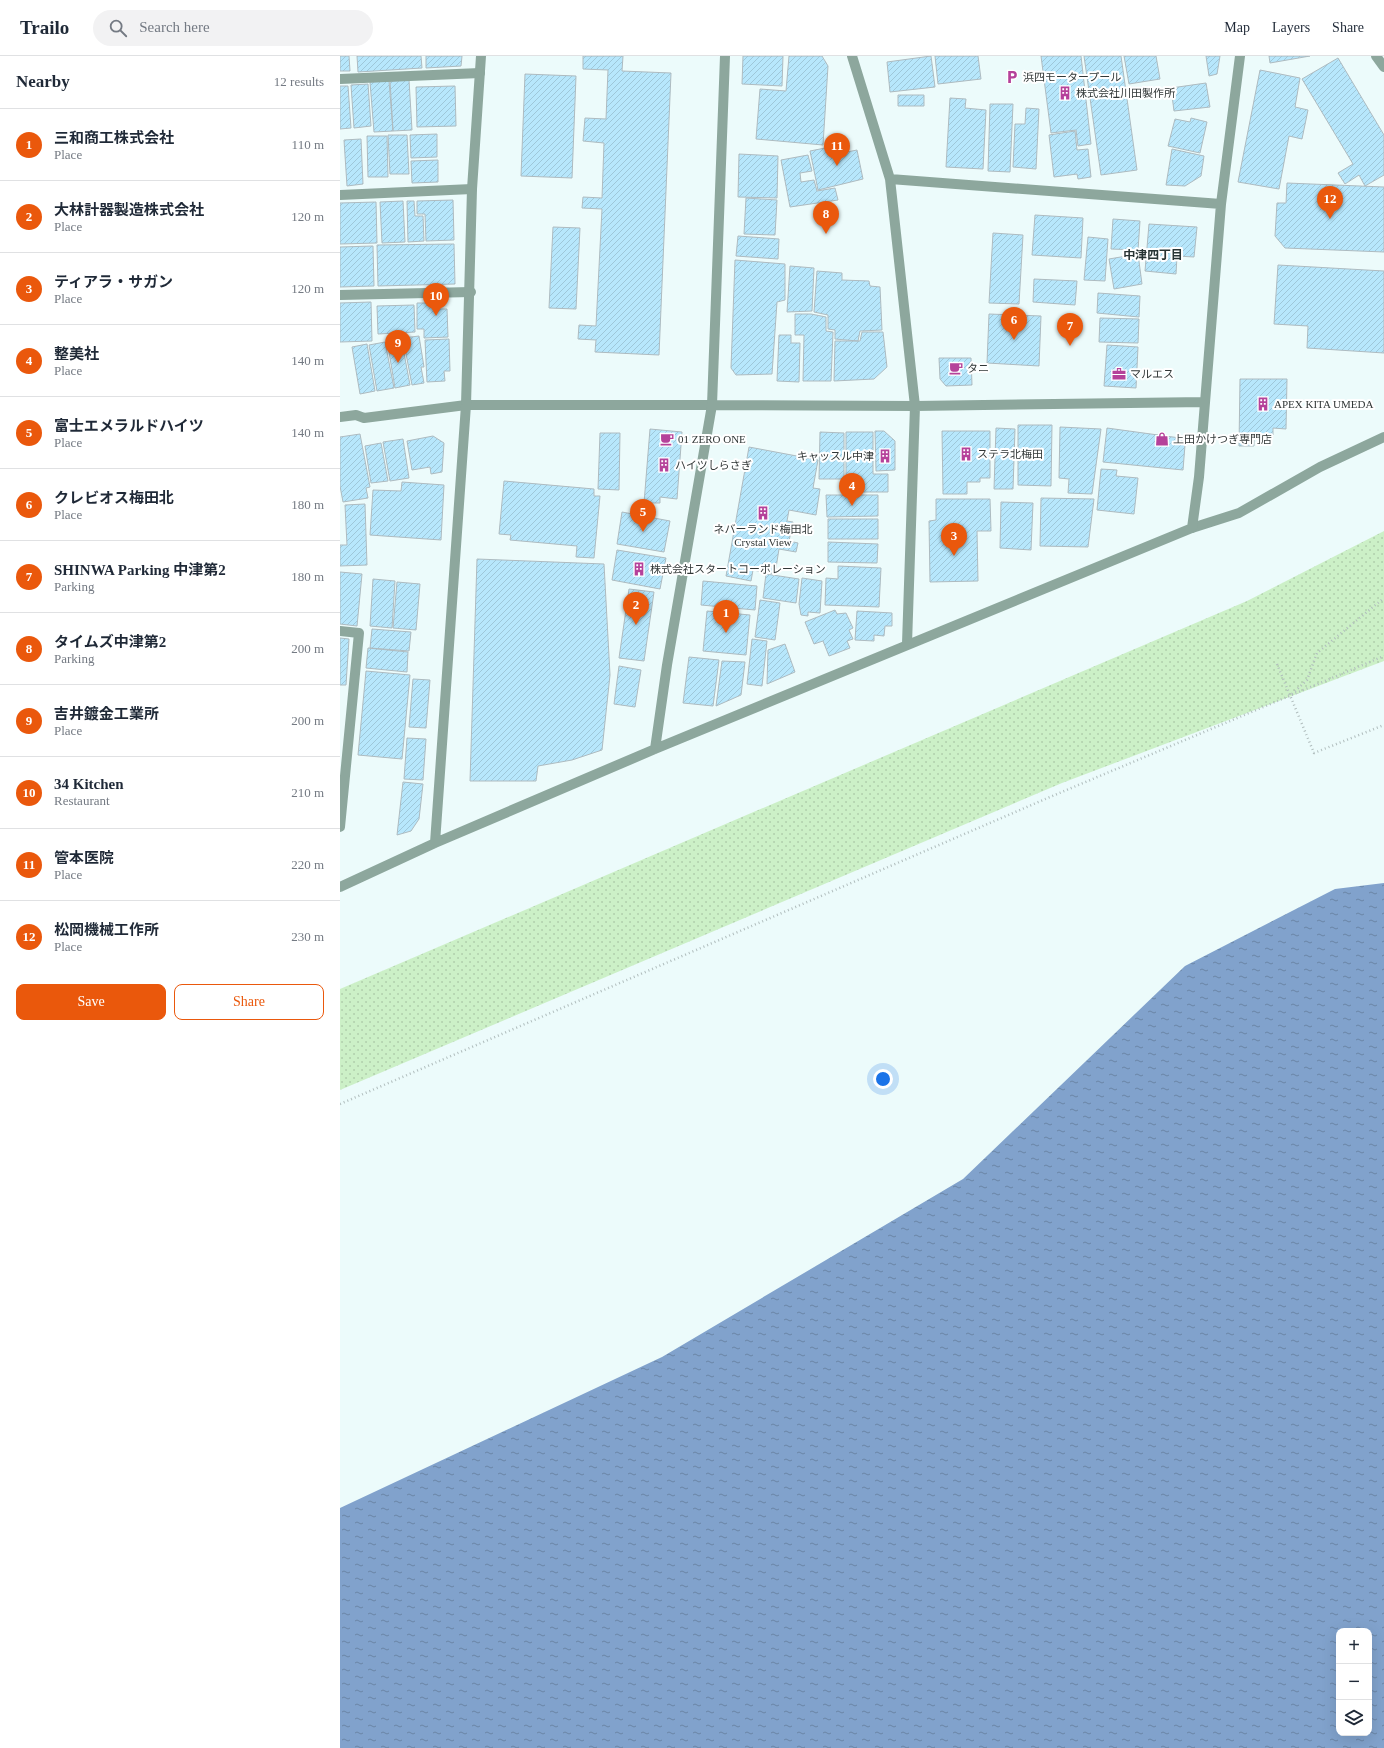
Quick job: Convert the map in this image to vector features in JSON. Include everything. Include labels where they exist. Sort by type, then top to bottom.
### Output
[{"type":"street","points":[[435,843],[466,405],[471,292],[472,189],[481,56]]},
{"type":"street","points":[[655,749],[666,665],[712,405],[724,56]]},
{"type":"street","points":[[852,56],[890,179],[915,406],[907,644]]},
{"type":"street","points":[[1192,528],[1199,477],[1221,204],[1240,56]]},
{"type":"street","points":[[1376,56],[1384,67]]},
{"type":"street","points":[[340,79],[480,73]]},
{"type":"street","points":[[890,179],[1221,204]]},
{"type":"street","points":[[340,195],[472,189]]},
{"type":"street","points":[[340,295],[471,292]]},
{"type":"street","points":[[340,417],[356,415],[364,418],[466,405],[915,406],[1205,402]]},
{"type":"street","points":[[340,887],[435,843],[907,644],[1192,528],[1239,513],[1320,467],[1384,437]]},
{"type":"street","points":[[340,631],[358,633],[340,827]]},
{"type":"path","points":[[1290,695],[1307,680],[1317,653],[1384,598]]},
{"type":"path","points":[[340,1104],[1290,695],[1384,656]]},
{"type":"path","points":[[1277,664],[1314,753],[1384,725]]},
{"type":"green space","points":[[1384,531],[1384,661],[1062,783],[340,1090],[340,989],[1247,601]]},
{"type":"water","points":[[1384,883],[1384,1748],[340,1748],[340,1508],[662,1357],[963,1179],[1185,966],[1335,889]]},
{"type":"building","points":[[340,56],[349,56],[350,71],[340,71]]},
{"type":"building","points":[[357,56],[421,56],[422,68],[358,72]]},
{"type":"building","points":[[426,56],[462,56],[461,66],[426,68]]},
{"type":"building","points":[[583,56],[623,56],[622,71],[671,73],[659,355],[595,352],[596,340],[578,339],[579,325],[596,326],[602,209],[582,208],[583,197],[602,198],[604,143],[583,141],[585,118],[606,119],[608,70],[583,69]]},
{"type":"building","points":[[743,56],[783,56],[782,86],[742,84]]},
{"type":"building","points":[[789,56],[822,56],[828,66],[823,145],[756,139],[760,89],[786,91]]},
{"type":"building","points":[[931,56],[935,87],[890,92],[887,62]]},
{"type":"building","points":[[935,56],[978,56],[981,79],[938,84]]},
{"type":"building","name":"株式会社川田製作所","points":[[1041,56],[1081,56],[1091,144],[1078,146],[1076,130],[1051,133]]},
{"type":"building","points":[[1084,56],[1121,56],[1137,170],[1101,175]]},
{"type":"building","points":[[1124,56],[1156,56],[1160,79],[1129,84]]},
{"type":"building","points":[[1206,56],[1220,56],[1217,74],[1209,76]]},
{"type":"building","points":[[1269,56],[1310,56],[1270,63]]},
{"type":"building","points":[[1338,58],[1384,135],[1384,175],[1365,186],[1359,175],[1345,184],[1338,173],[1353,164],[1302,79]]},
{"type":"building","points":[[1260,70],[1300,78],[1295,107],[1308,110],[1302,139],[1289,136],[1279,189],[1238,182]]},
{"type":"building","points":[[525,74],[576,76],[572,178],[521,176]]},
{"type":"building","points":[[409,80],[412,130],[393,131],[390,81]]},
{"type":"building","points":[[389,81],[393,131],[374,132],[370,82]]},
{"type":"building","points":[[1206,83],[1210,107],[1174,111],[1171,88]]},
{"type":"building","points":[[368,84],[371,126],[354,128],[351,85]]},
{"type":"building","points":[[340,86],[348,86],[351,128],[340,129]]},
{"type":"building","points":[[455,86],[456,126],[417,127],[416,87]]},
{"type":"building","points":[[898,95],[924,95],[924,106],[898,106]]},
{"type":"building","points":[[950,98],[966,99],[965,108],[986,110],[983,169],[946,167]]},
{"type":"building","points":[[990,104],[1013,104],[1010,172],[988,171]]},
{"type":"building","points":[[1026,108],[1039,109],[1036,169],[1013,167],[1015,124],[1025,124]]},
{"type":"building","points":[[1191,118],[1207,122],[1200,153],[1168,146],[1175,119],[1190,122]]},
{"type":"building","points":[[1075,131],[1077,150],[1088,149],[1091,177],[1078,179],[1077,174],[1054,177],[1049,135]]},
{"type":"building","points":[[437,134],[437,157],[411,158],[410,135]]},
{"type":"building","points":[[388,135],[407,135],[409,174],[390,174]]},
{"type":"building","points":[[367,136],[387,136],[388,177],[368,177]]},
{"type":"building","points":[[361,139],[363,184],[347,186],[344,140]]},
{"type":"building","points":[[835,146],[837,154],[857,150],[863,179],[818,190],[810,151]]},
{"type":"building","points":[[1172,149],[1204,156],[1201,176],[1185,186],[1166,185]]},
{"type":"building","points":[[739,154],[778,156],[777,198],[738,197]]},
{"type":"building","points":[[808,155],[812,171],[800,173],[801,182],[814,180],[817,191],[835,188],[838,200],[790,207],[781,160]]},
{"type":"building","points":[[438,160],[438,182],[412,183],[411,161]]},
{"type":"building","points":[[1287,183],[1384,187],[1384,252],[1285,248],[1275,236],[1277,203],[1286,203]]},
{"type":"building","points":[[746,198],[777,200],[775,235],[744,234]]},
{"type":"building","points":[[453,200],[454,240],[426,241],[425,214],[417,214],[417,201]]},
{"type":"building","points":[[403,201],[405,242],[382,243],[380,202]]},
{"type":"building","points":[[407,201],[414,201],[415,216],[423,216],[424,241],[408,242]]},
{"type":"building","points":[[376,202],[377,243],[340,244],[340,203]]},
{"type":"building","points":[[1035,215],[1083,218],[1081,258],[1032,255]]},
{"type":"building","points":[[1113,219],[1140,221],[1138,250],[1111,249]]},
{"type":"building","points":[[1149,224],[1197,227],[1194,257],[1177,256],[1176,274],[1145,271]]},
{"type":"building","points":[[553,227],[580,228],[576,309],[549,308]]},
{"type":"building","points":[[993,233],[1023,235],[1019,304],[989,303]]},
{"type":"building","points":[[738,236],[779,239],[778,259],[736,256]]},
{"type":"building","points":[[1088,237],[1108,239],[1105,281],[1084,280]]},
{"type":"building","points":[[454,244],[455,284],[378,286],[377,245]]},
{"type":"building","points":[[373,246],[374,286],[340,287],[340,247]]},
{"type":"building","points":[[1138,254],[1142,284],[1114,289],[1109,259]]},
{"type":"building","points":[[735,260],[785,264],[785,300],[777,302],[772,374],[736,375],[731,368]]},
{"type":"building","points":[[1278,265],[1384,271],[1384,353],[1307,348],[1308,326],[1274,324]]},
{"type":"building","points":[[790,266],[814,268],[812,311],[787,312]]},
{"type":"building","points":[[817,271],[842,273],[842,280],[869,281],[870,286],[880,287],[882,330],[860,331],[858,341],[835,339],[835,330],[828,329],[828,315],[814,312]]},
{"type":"building","points":[[1034,279],[1077,281],[1075,305],[1033,302]]},
{"type":"building","points":[[1098,293],[1140,296],[1139,317],[1097,313]]},
{"type":"building","points":[[371,302],[372,341],[340,342],[340,303]]},
{"type":"building","points":[[417,303],[436,303],[436,309],[447,309],[448,337],[424,338],[424,329],[417,329]]},
{"type":"building","points":[[414,305],[415,332],[378,334],[377,306]]},
{"type":"building","points":[[795,314],[811,314],[826,317],[826,331],[833,332],[831,381],[803,381],[804,335],[795,335]]},
{"type":"building","points":[[989,314],[1041,316],[1039,366],[987,363]]},
{"type":"building","points":[[1100,318],[1139,319],[1138,343],[1099,342]]},
{"type":"building","points":[[862,332],[883,332],[887,367],[874,379],[834,381],[835,341],[860,341]]},
{"type":"building","points":[[779,335],[791,335],[791,343],[800,343],[799,382],[777,381]]},
{"type":"building","points":[[419,336],[424,367],[421,367],[424,383],[412,385],[403,338]]},
{"type":"building","points":[[401,337],[410,385],[395,388],[387,340]]},
{"type":"building","points":[[449,339],[450,371],[444,371],[445,381],[427,382],[425,340]]},
{"type":"building","points":[[385,342],[394,388],[377,391],[369,345]]},
{"type":"building","points":[[367,344],[375,391],[360,394],[352,347]]},
{"type":"building","points":[[1107,345],[1138,347],[1136,388],[1104,386]]},
{"type":"building","name":"タニ","points":[[939,358],[971,358],[972,385],[946,386],[940,379]]},
{"type":"building","name":"APEX KITA UMEDA","points":[[1240,379],[1287,379],[1286,429],[1273,428],[1273,435],[1254,434],[1254,446],[1239,446]]},
{"type":"building","points":[[1018,425],[1052,425],[1051,486],[1018,485]]},
{"type":"building","points":[[1060,427],[1101,429],[1092,494],[1068,493],[1069,479],[1059,478]]},
{"type":"building","points":[[996,428],[1015,429],[1013,489],[994,489]]},
{"type":"building","points":[[1107,428],[1180,438],[1185,445],[1183,470],[1103,462]]},
{"type":"building","name":"ハイツしらさぎ","points":[[650,429],[682,432],[677,499],[660,497],[660,503],[644,503]]},
{"type":"building","name":"キャッスル中津","points":[[875,431],[884,431],[895,441],[895,470],[876,471]]},
{"type":"building","name":"ステラ北梅田","points":[[942,431],[990,431],[990,478],[980,478],[980,482],[967,482],[967,494],[943,494]]},
{"type":"building","points":[[820,432],[844,433],[844,479],[819,479]]},
{"type":"building","points":[[846,432],[873,432],[873,474],[888,474],[888,492],[846,492]]},
{"type":"building","points":[[600,433],[620,433],[619,490],[598,489]]},
{"type":"building","points":[[360,434],[370,487],[366,488],[368,498],[343,502],[340,486],[340,437]]},
{"type":"building","points":[[433,436],[444,443],[442,472],[431,474],[430,467],[412,470],[407,441]]},
{"type":"building","points":[[403,439],[409,478],[390,481],[383,442]]},
{"type":"building","points":[[381,443],[388,481],[371,483],[365,446]]},
{"type":"building","name":"ネバーランド梅田北 Crystal View","points":[[749,447],[818,460],[813,488],[820,489],[816,515],[789,510],[787,521],[793,522],[789,541],[798,543],[796,552],[779,549],[775,574],[753,570],[751,581],[726,576]]},
{"type":"building","points":[[1101,469],[1117,470],[1116,476],[1138,478],[1134,514],[1097,510]]},
{"type":"building","points":[[504,481],[594,489],[594,496],[600,496],[594,558],[576,557],[577,546],[510,540],[511,535],[499,534]]},
{"type":"building","points":[[402,482],[444,485],[441,540],[370,535],[373,490],[401,491]]},
{"type":"building","points":[[826,495],[878,495],[878,516],[827,517]]},
{"type":"building","points":[[1041,498],[1094,499],[1088,547],[1040,546]]},
{"type":"building","points":[[936,499],[990,499],[991,531],[977,531],[978,581],[930,582],[929,521],[936,520]]},
{"type":"building","points":[[1001,502],[1033,503],[1031,550],[1000,548]]},
{"type":"building","points":[[365,504],[367,565],[340,566],[340,545],[347,545],[345,505]]},
{"type":"building","points":[[622,512],[670,521],[664,552],[617,544]]},
{"type":"building","points":[[828,519],[878,519],[878,539],[828,539]]},
{"type":"building","points":[[828,542],[878,544],[877,563],[828,562]]},
{"type":"building","name":"株式会社スタートコーポレーション","points":[[617,550],[666,558],[660,589],[612,580]]},
{"type":"building","points":[[477,559],[604,564],[610,675],[602,750],[572,760],[538,766],[536,781],[470,781]]},
{"type":"building","points":[[838,566],[881,568],[879,607],[825,605],[826,578],[838,579]]},
{"type":"building","points":[[340,572],[362,574],[357,626],[340,624]]},
{"type":"building","points":[[766,574],[799,579],[796,603],[763,598]]},
{"type":"building","points":[[802,578],[822,581],[820,613],[808,612],[808,616],[801,615],[799,604]]},
{"type":"building","points":[[373,579],[395,581],[392,628],[370,626]]},
{"type":"building","points":[[703,581],[757,586],[755,610],[701,605]]},
{"type":"building","points":[[397,582],[420,584],[416,630],[393,628]]},
{"type":"building","points":[[629,589],[654,592],[644,661],[619,658]]},
{"type":"building","points":[[760,600],[780,603],[775,640],[755,637]]},
{"type":"building","points":[[835,610],[837,614],[846,613],[853,628],[849,630],[853,639],[847,641],[850,648],[829,656],[823,641],[814,644],[805,622]]},
{"type":"building","points":[[707,611],[750,615],[746,655],[703,651]]},
{"type":"building","points":[[857,611],[892,613],[892,626],[885,626],[884,636],[874,635],[874,641],[855,640]]},
{"type":"building","points":[[372,629],[411,632],[409,651],[370,648]]},
{"type":"building","points":[[340,638],[349,639],[346,685],[340,685]]},
{"type":"building","points":[[752,639],[767,641],[762,686],[747,684]]},
{"type":"building","points":[[785,644],[795,672],[767,684],[768,650]]},
{"type":"building","points":[[368,648],[408,652],[407,672],[366,668]]},
{"type":"building","points":[[689,657],[719,660],[713,706],[683,703]]},
{"type":"building","points":[[722,661],[745,662],[741,695],[716,706]]},
{"type":"building","points":[[619,666],[641,670],[635,707],[614,704]]},
{"type":"building","points":[[366,671],[410,675],[402,759],[358,755]]},
{"type":"building","points":[[413,679],[430,680],[426,728],[409,727]]},
{"type":"building","points":[[407,738],[426,739],[423,780],[404,779]]},
{"type":"building","points":[[403,782],[423,784],[419,819],[411,831],[397,835]]},
{"type":"place","name":"浜四モータープール","points":[[1012,77]]},
{"type":"place","name":"株式会社川田製作所","points":[[1065,93]]},
{"type":"place","name":"管本医院","points":[[837,166]]},
{"type":"place","name":"松岡機械工作所","points":[[1330,219]]},
{"type":"place","name":"タイムズ中津第2","points":[[826,234]]},
{"type":"place","name":"34 Kitchen","points":[[436,316]]},
{"type":"place","name":"クレビオス梅田北","points":[[1014,340]]},
{"type":"place","name":"SHINWA Parking 中津第2","points":[[1070,346]]},
{"type":"place","name":"吉井鍍金工業所","points":[[398,363]]},
{"type":"place","name":"タニ","points":[[956,368]]},
{"type":"place","name":"マルエス","points":[[1119,374]]},
{"type":"place","name":"APEX KITA UMEDA","points":[[1263,404]]},
{"type":"place","name":"01 ZERO ONE","points":[[667,439]]},
{"type":"place","name":"上田かけつぎ専門店","points":[[1162,439]]},
{"type":"place","name":"ステラ北梅田","points":[[966,454]]},
{"type":"place","name":"キャッスル中津","points":[[885,456]]},
{"type":"place","name":"ハイツしらさぎ","points":[[664,465]]},
{"type":"place","name":"整美社","points":[[852,506]]},
{"type":"place","name":"ネバーランド梅田北 Crystal View","points":[[763,513]]},
{"type":"place","name":"富士エメラルドハイツ","points":[[643,532]]},
{"type":"place","name":"ティアラ・サガン","points":[[954,556]]},
{"type":"place","name":"株式会社スタートコーポレーション","points":[[639,569]]},
{"type":"place","name":"大林計器製造株式会社","points":[[636,625]]},
{"type":"place","name":"三和商工株式会社","points":[[726,633]]},
{"type":"district","name":"中津四丁目","points":[[1153,255]]}]
